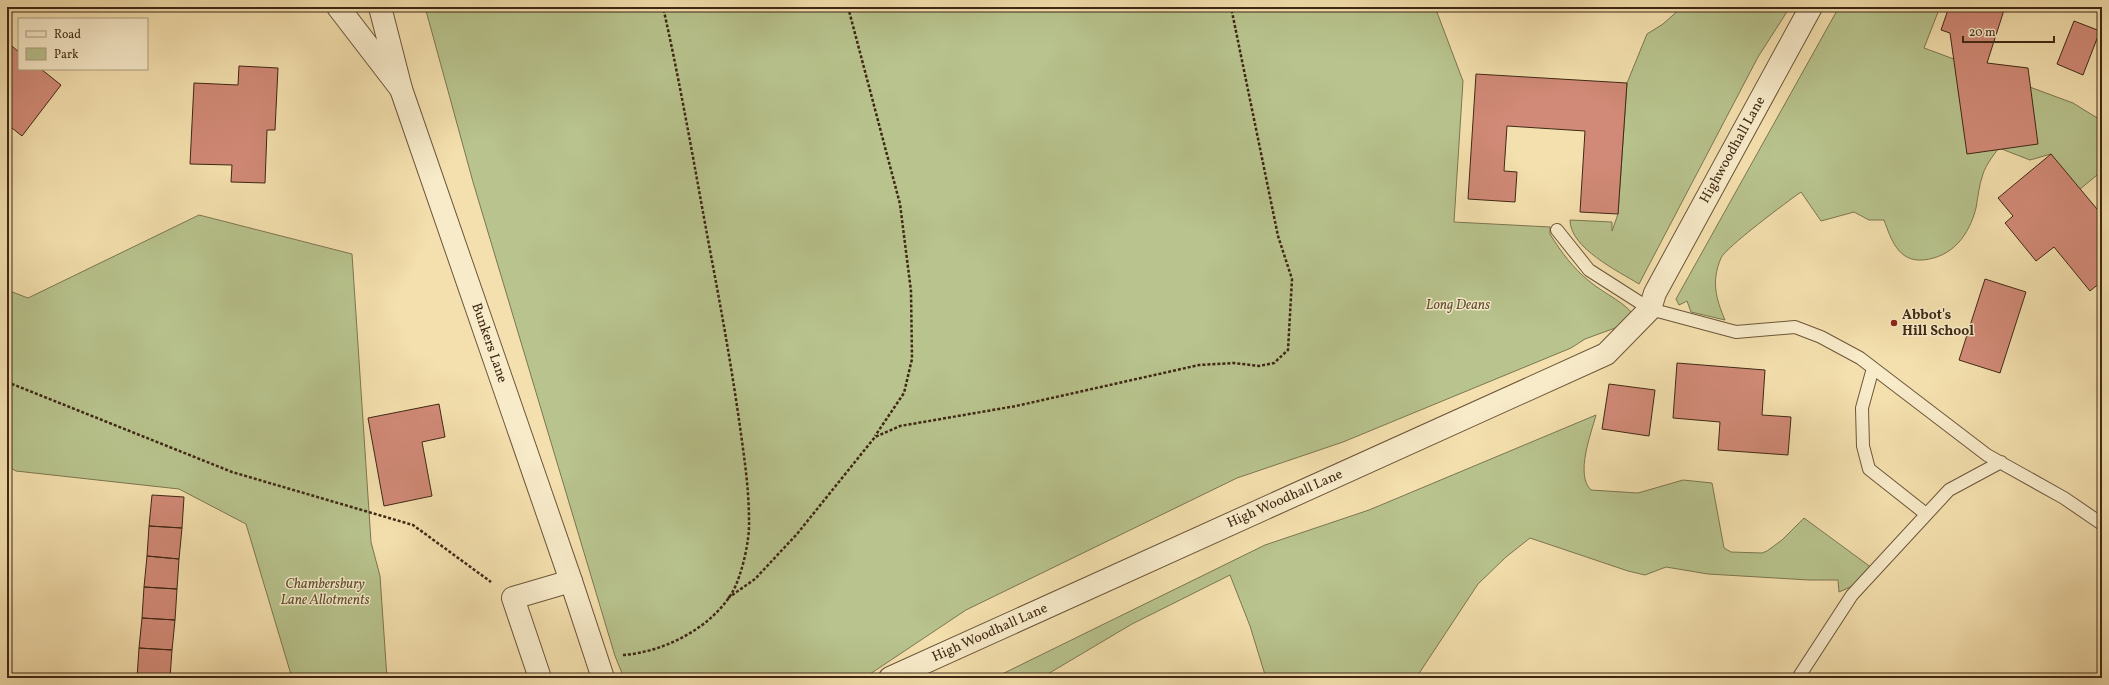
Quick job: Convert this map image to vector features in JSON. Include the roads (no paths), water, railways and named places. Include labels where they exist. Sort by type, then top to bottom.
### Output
[{"type":"street","points":[[338,7],[402,89]]},
{"type":"street","name":"Bunkers Lane","points":[[380,7],[402,89],[572,581],[603,678]]},
{"type":"street","name":"Highwoodhall Lane","points":[[1653,301],[1811,7]]},
{"type":"street","name":"High Woodhall Lane","points":[[890,678],[1606,354],[1653,301]]},
{"type":"street","points":[[540,678],[514,598],[572,581]]},
{"type":"lane","points":[[1557,230],[1589,270],[1653,301],[1736,332],[1794,327],[1821,337],[1860,358],[1987,455],[2064,498],[2102,524]]},
{"type":"lane","points":[[1873,368],[1862,408],[1863,446],[1869,469],[1926,514]]},
{"type":"lane","points":[[1798,678],[1852,594],[1926,514],[1949,490],[2001,462]]},
{"type":"place","name":"Abbot's Hill School","points":[[1894,323]]},
{"type":"park label","name":"Long Deans","points":[[1458,305]]},
{"type":"park label","name":"Chambersbury Lane Allotments","points":[[325,592]]}]
